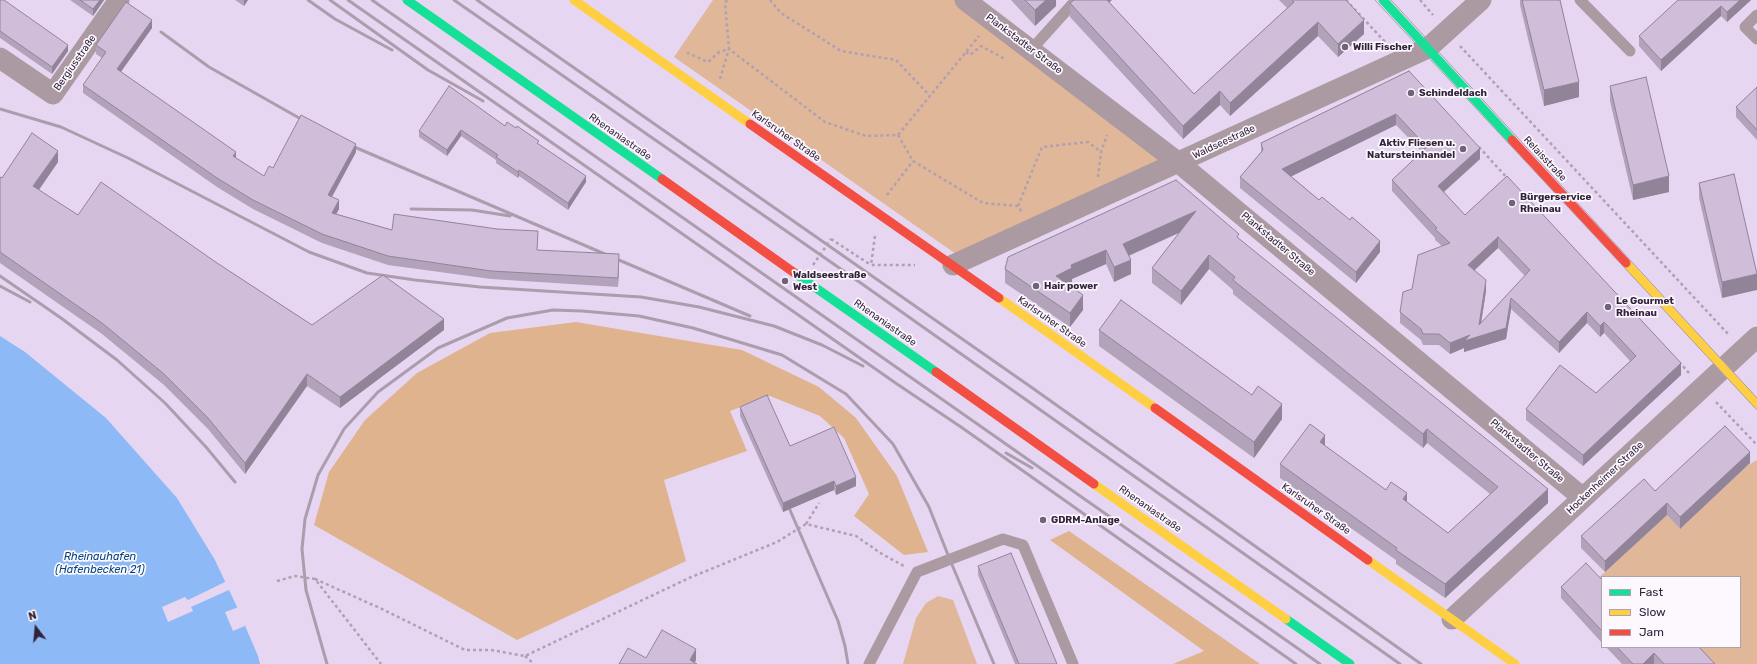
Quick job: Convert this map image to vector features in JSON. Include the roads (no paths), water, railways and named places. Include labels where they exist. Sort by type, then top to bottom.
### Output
[{"type":"street","name":"Bergiusstraße","points":[[0,58],[53,94],[119,0]]},
{"type":"street","name":"Rhenaniastraße","points":[[407,0],[1350,664]]},
{"type":"street","name":"Karlsruher Straße","points":[[574,0],[713,99],[953,265],[1515,664]]},
{"type":"street","name":"Plankstadter Straße","points":[[965,0],[1179,163],[1584,498]]},
{"type":"street","name":"Relaisstraße","points":[[1383,0],[1757,404]]},
{"type":"street","name":"Waldseestraße","points":[[953,265],[1428,48],[1481,0]]},
{"type":"street","name":"Hockenheimer Straße","points":[[1452,619],[1750,343]]},
{"type":"lane","points":[[1032,50],[1076,0]]},
{"type":"lane","points":[[1580,0],[1630,51]]},
{"type":"lane","points":[[1757,15],[1745,27],[1757,39]]},
{"type":"lane","points":[[870,664],[917,572],[1003,539],[1023,545],[1073,664]]},
{"type":"water","name":"Rheinauhafen (Hafenbecken 21)","points":[[0,336],[25,352],[106,418],[177,498],[215,560],[237,607],[260,664],[0,664]]},
{"type":"tram line","points":[[1375,0],[1757,410]]},
{"type":"tram line","points":[[1391,0],[1757,398]]},
{"type":"railway","points":[[308,0],[335,19],[392,50]]},
{"type":"railway","points":[[330,0],[428,70],[483,101]]},
{"type":"railway","points":[[348,0],[897,384],[961,427],[1296,664]]},
{"type":"railway","points":[[372,0],[1320,664]]},
{"type":"railway","points":[[454,0],[848,274],[1400,664]]},
{"type":"railway","points":[[477,0],[1031,387],[1421,664]]},
{"type":"railway","points":[[161,32],[209,67],[308,123]]},
{"type":"railway","points":[[0,109],[61,127],[128,158],[309,252],[367,273],[480,287],[641,297],[699,307],[774,326],[822,345],[863,366]]},
{"type":"railway","points":[[345,143],[750,316]]},
{"type":"railway","points":[[411,209],[472,210],[510,216]]},
{"type":"railway","points":[[0,276],[61,318],[117,360],[165,403],[206,447],[235,482]]},
{"type":"railway","points":[[0,286],[30,302]]},
{"type":"railway","points":[[327,664],[306,590],[302,549],[305,519],[318,475],[344,429],[378,392],[438,348],[507,318],[553,310],[639,316],[693,328],[782,355],[846,394],[893,444],[929,507],[994,664]]},
{"type":"railway","points":[[1006,453],[1032,468]]},
{"type":"railway","points":[[790,510],[838,621],[848,664]]},
{"type":"place","name":"Willi Fischer","points":[[1345,47]]},
{"type":"place","name":"Schindeldach","points":[[1411,93]]},
{"type":"place","name":"Aktiv Fliesen u. Natursteinhandel","points":[[1463,149]]},
{"type":"place","name":"Bürgerservice Rheinau","points":[[1512,203]]},
{"type":"place","name":"Waldseestraße West","points":[[785,281]]},
{"type":"place","name":"Hair power","points":[[1036,286]]},
{"type":"place","name":"Le Gourmet Rheinau","points":[[1608,307]]},
{"type":"place","name":"GDRM-Anlage","points":[[1043,520]]}]
